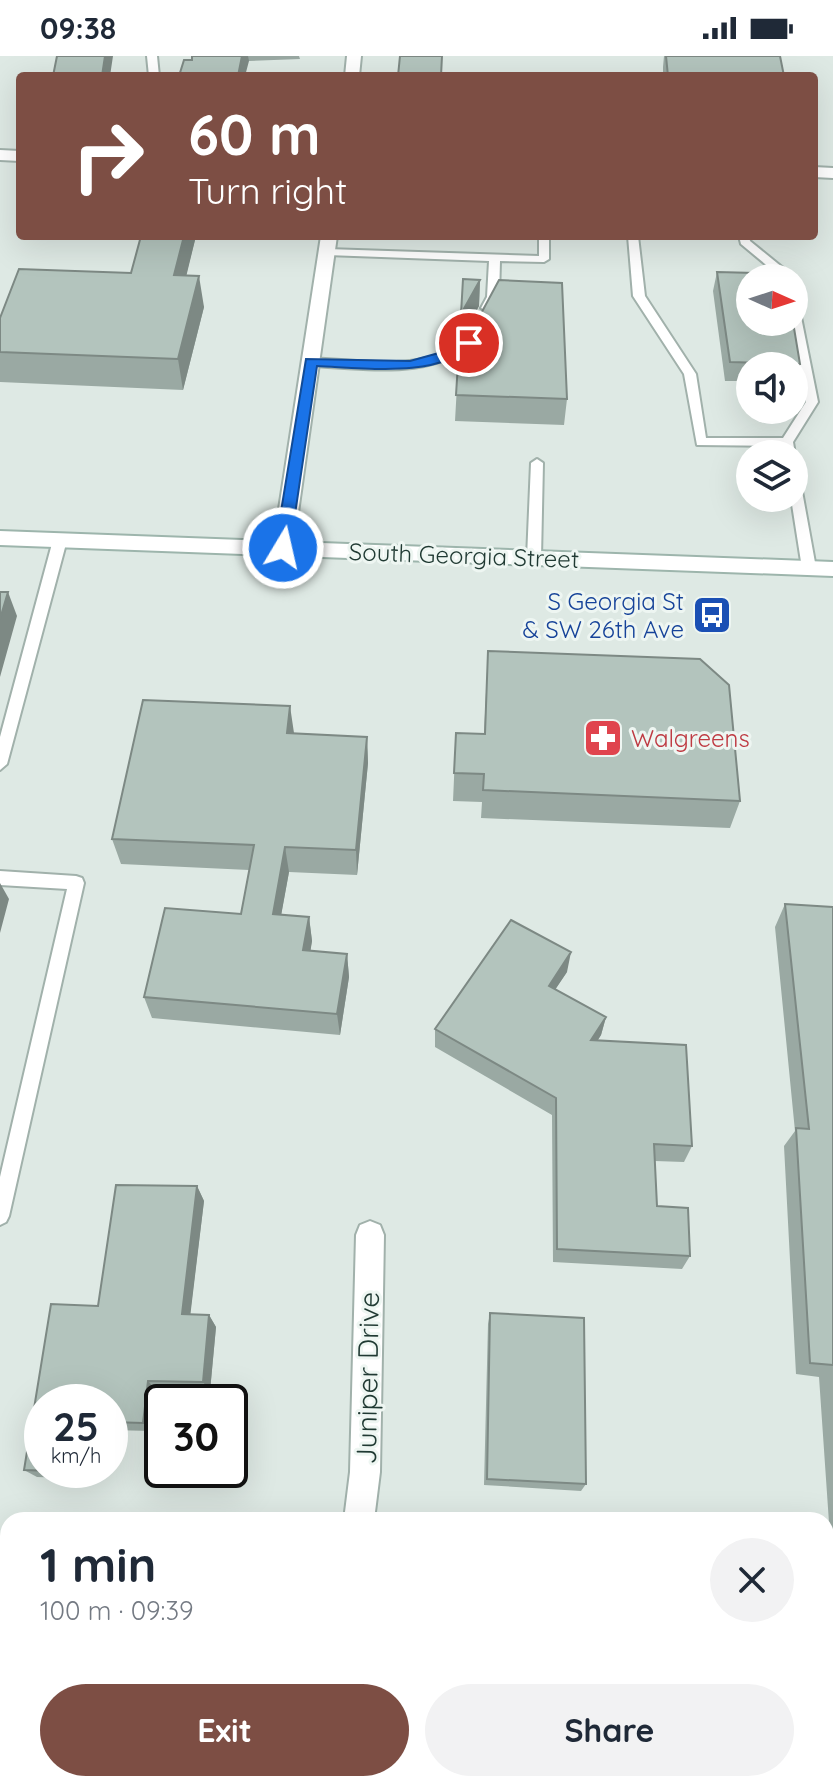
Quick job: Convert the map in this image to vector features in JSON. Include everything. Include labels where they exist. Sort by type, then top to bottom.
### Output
[{"type":"main road","points":[[283,548],[328,244]]},
{"type":"main road","name":"South Georgia Street","points":[[0,538],[833,569]]},
{"type":"main road","name":"Juniper Drive","points":[[360,1512],[365,1472],[370,1235]]},
{"type":"lane","points":[[328,244],[544,259],[544,240]]},
{"type":"lane","points":[[633,240],[639,296],[690,374],[701,442],[736,444]]},
{"type":"lane","points":[[745,240],[772,264]]},
{"type":"lane","points":[[311,362],[410,365],[451,354],[469,343],[493,297],[495,257]]},
{"type":"lane","points":[[792,440],[812,402],[800,336]]},
{"type":"lane","points":[[534,558],[537,463]]},
{"type":"lane","points":[[799,512],[809,568]]},
{"type":"lane","points":[[0,764],[60,540]]},
{"type":"lane","points":[[0,878],[76,883],[0,1216]]},
{"type":"building","points":[[57,56],[105,56],[103,72],[54,72]]},
{"type":"building","points":[[192,56],[242,56],[239,72],[180,72],[184,60],[192,60]]},
{"type":"building","points":[[400,56],[442,56],[441,72],[398,72]]},
{"type":"building","points":[[666,56],[780,56],[783,72],[668,72]]},
{"type":"building","points":[[140,240],[183,240],[174,275],[199,276],[178,359],[0,352],[0,318],[19,269],[131,273]]},
{"type":"building","points":[[717,272],[736,272],[736,336],[795,336],[798,352],[736,352],[736,362],[730,362]]},
{"type":"building","points":[[463,279],[480,280],[461,314]]},
{"type":"building","points":[[499,280],[562,283],[567,399],[456,395],[460,332],[477,321]]},
{"type":"building","points":[[0,592],[8,592],[0,619]]},
{"type":"building","name":"Walgreens","points":[[488,651],[700,659],[729,685],[740,801],[483,790],[484,774],[454,773],[456,733],[485,734]]},
{"type":"building","points":[[143,700],[290,706],[287,733],[367,737],[356,850],[285,847],[273,914],[309,917],[303,950],[347,954],[337,1014],[144,997],[165,908],[241,914],[254,845],[112,839]]},
{"type":"building","points":[[785,904],[833,907],[833,1365],[810,1363],[796,1128],[809,1129]]},
{"type":"building","points":[[511,920],[571,952],[549,986],[606,1017],[591,1040],[686,1045],[692,1146],[654,1144],[657,1206],[688,1208],[690,1256],[557,1249],[556,1098],[435,1029]]},
{"type":"building","points":[[116,1185],[197,1186],[182,1314],[209,1315],[203,1382],[148,1381],[144,1384],[143,1423],[128,1423],[128,1384],[38,1384],[51,1304],[98,1306]]},
{"type":"building","points":[[490,1313],[584,1318],[586,1484],[487,1479]]},
{"type":"place","name":"S Georgia St & SW 26th Ave","points":[[712,615]]},
{"type":"place","name":"Walgreens","points":[[603,738]]},
{"type":"route","points":[[283,548],[311,362],[410,365],[451,354],[469,343]]}]
